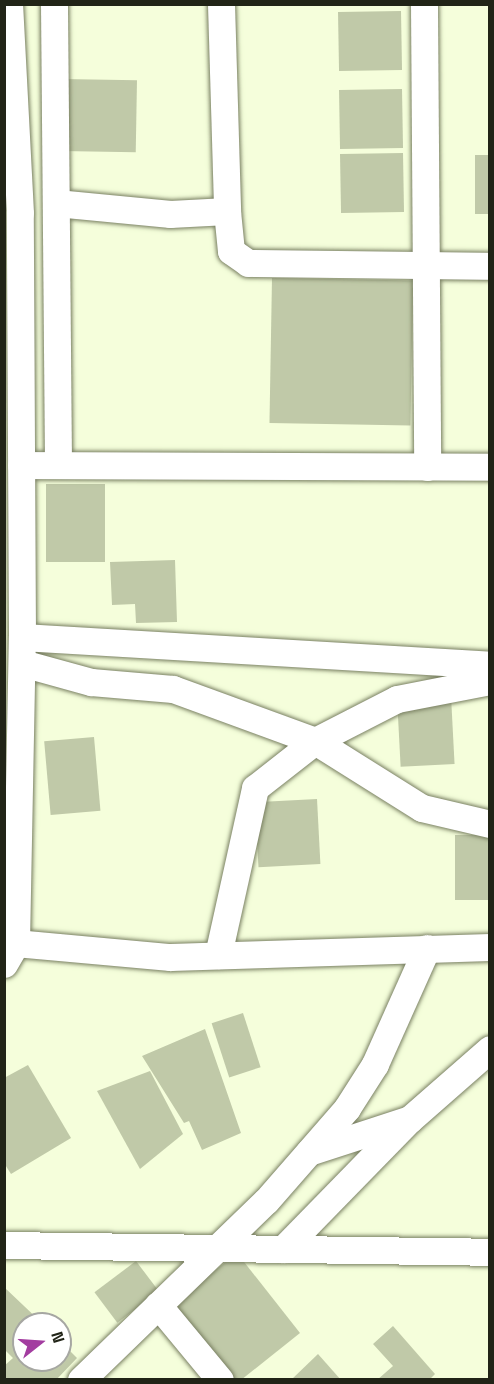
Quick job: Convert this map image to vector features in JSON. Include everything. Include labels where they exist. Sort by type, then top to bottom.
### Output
[{"type":"street","points":[[9,4],[12,214],[21,465],[22,650],[8,950],[170,957],[489,947]]},
{"type":"street","points":[[54,4],[58,465]]},
{"type":"street","points":[[221,4],[227,212],[231,251],[248,263],[489,266]]},
{"type":"street","points":[[424,4],[427,467]]},
{"type":"street","points":[[56,203],[170,214],[227,212]]},
{"type":"street","points":[[21,465],[489,466]]},
{"type":"street","points":[[22,650],[489,665]]},
{"type":"street","points":[[22,650],[91,682],[173,689],[315,741],[422,808],[489,824]]},
{"type":"street","points":[[218,955],[255,789],[315,741],[397,699],[489,681]]},
{"type":"street","points":[[81,1380],[218,1248],[309,1153],[375,1064],[427,948]]},
{"type":"street","points":[[283,1249],[410,1119],[489,1049]]},
{"type":"street","points":[[309,1153],[410,1119]]},
{"type":"street","points":[[4,1245],[489,1252]]},
{"type":"street","points":[[158,1305],[219,1379]]},
{"type":"building","points":[[401,11],[402,70],[339,71],[338,12]]},
{"type":"building","points":[[62,79],[137,80],[136,152],[61,151]]},
{"type":"building","points":[[402,89],[403,148],[340,149],[339,90]]},
{"type":"building","points":[[403,153],[404,212],[341,213],[340,154]]},
{"type":"building","points":[[475,155],[490,155],[490,214],[475,214]]},
{"type":"building","points":[[272,278],[413,280],[410,425],[269,423]]},
{"type":"building","points":[[46,484],[105,484],[105,562],[46,562]]},
{"type":"building","points":[[175,560],[177,622],[136,623],[135,604],[112,605],[110,562]]},
{"type":"building","points":[[451,696],[455,764],[401,767],[397,699]]},
{"type":"building","points":[[94,737],[100,811],[51,815],[44,741]]},
{"type":"building","points":[[317,799],[320,864],[258,867],[255,802]]},
{"type":"building","points":[[455,835],[490,835],[490,900],[455,900]]},
{"type":"building","points":[[243,1013],[261,1067],[229,1077],[212,1023]]},
{"type":"building","points":[[205,1029],[241,1133],[202,1150],[189,1121],[184,1123],[142,1056]]},
{"type":"building","points":[[28,1065],[71,1138],[11,1174],[4,1163],[4,1078]]},
{"type":"building","points":[[150,1071],[183,1134],[140,1169],[97,1091]]},
{"type":"building","points":[[237,1253],[300,1333],[241,1380],[230,1380],[171,1305]]},
{"type":"building","points":[[136,1261],[159,1291],[117,1323],[94,1292]]},
{"type":"building","points":[[4,1287],[30,1312],[12,1312],[12,1357],[4,1349]]},
{"type":"building","points":[[393,1326],[435,1374],[429,1380],[377,1380],[393,1366],[373,1344]]},
{"type":"building","points":[[72,1353],[77,1358],[72,1363]]},
{"type":"building","points":[[318,1354],[341,1380],[291,1380]]},
{"type":"building","points":[[12,1359],[12,1372],[64,1372],[56,1380],[4,1380],[4,1366]]}]
